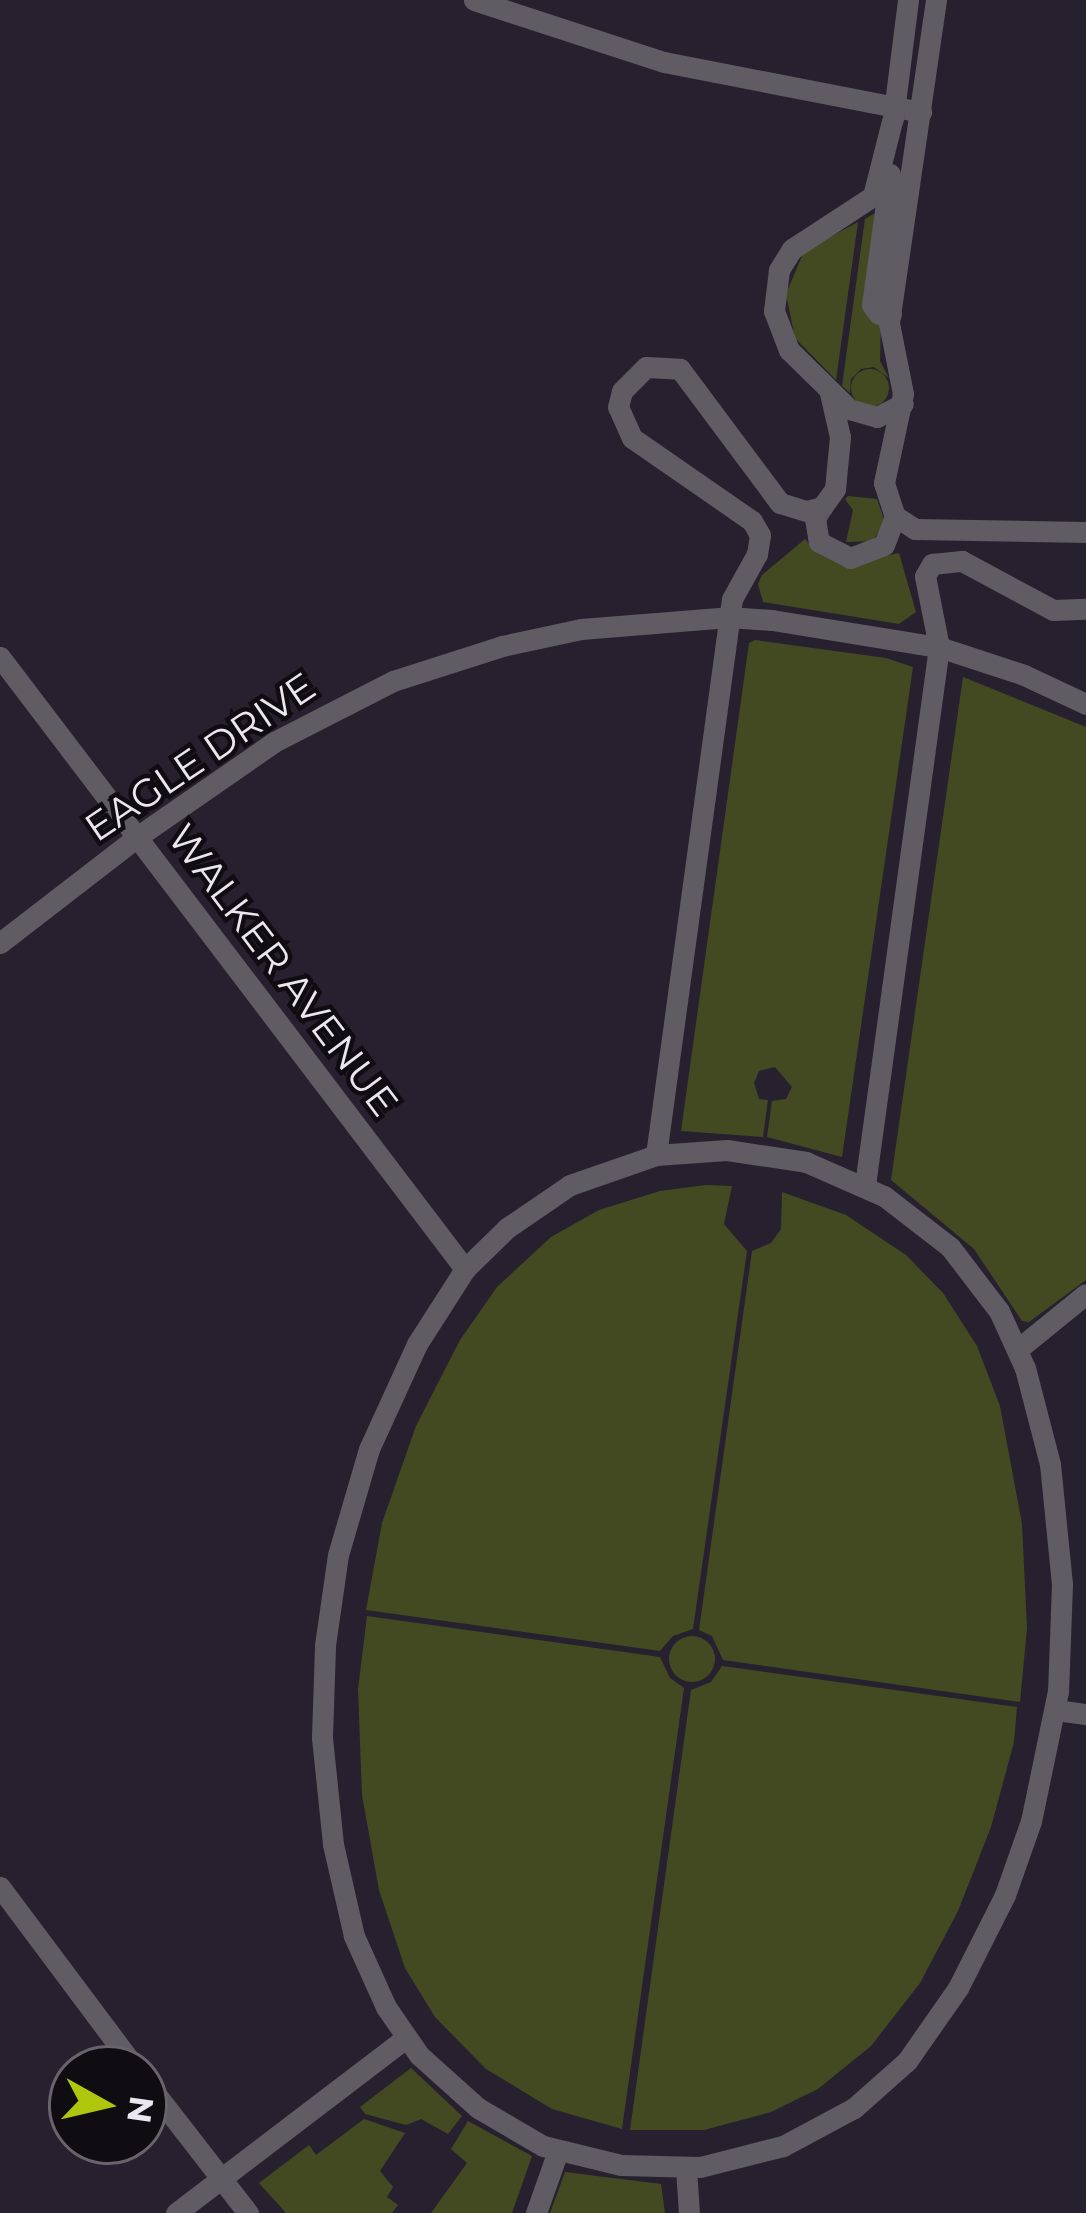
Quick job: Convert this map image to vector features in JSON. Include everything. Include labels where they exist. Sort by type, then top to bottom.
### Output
[{"type":"street","points":[[474,0],[664,62],[893,115],[921,112]]},
{"type":"street","points":[[903,404],[869,418],[830,393],[783,341],[776,322],[775,285],[785,259],[801,240],[872,196],[893,115],[908,0]]},
{"type":"street","points":[[830,393],[840,436],[835,489],[815,518],[819,542],[850,558],[884,545],[895,516],[883,475],[903,404],[890,346],[891,314],[937,0]]},
{"type":"street","points":[[891,314],[879,314],[872,305],[893,158],[893,115]]},
{"type":"street","points":[[656,1155],[729,617],[734,590],[757,554],[757,527],[622,426],[618,407],[633,376],[646,367],[680,369],[780,503],[807,511],[822,507]]},
{"type":"street","points":[[895,516],[915,530],[1086,532]]},
{"type":"street","points":[[865,1185],[939,647],[926,576],[932,564],[962,561],[1053,610],[1086,609]]},
{"type":"street","name":"EAGLE DRIVE","points":[[0,943],[137,837],[274,742],[393,681],[502,646],[581,629],[729,617],[848,628],[939,647],[1024,675],[1086,704]]},
{"type":"street","name":"WALKER AVENUE","points":[[0,657],[465,1269]]},
{"type":"street","points":[[710,1150],[779,1155],[865,1185],[913,1215],[950,1247],[991,1298],[1018,1348],[1045,1440],[1058,1519],[1063,1621],[1056,1710],[1031,1821],[1010,1882],[965,1977],[919,2047],[875,2092],[806,2136],[746,2157],[686,2168],[621,2165],[558,2151],[478,2108],[406,2038],[366,1967],[346,1905],[324,1773],[322,1673],[334,1575],[369,1448],[417,1344],[465,1269],[507,1228],[551,1196],[603,1171],[656,1155],[710,1150]]},
{"type":"street","points":[[1018,1348],[1086,1294]]},
{"type":"street","points":[[1056,1710],[1086,1714]]},
{"type":"street","points":[[0,1887],[118,2045]]},
{"type":"street","points":[[176,2213],[406,2038]]},
{"type":"street","points":[[168,2111],[248,2213]]},
{"type":"street","points":[[536,2213],[558,2151]]},
{"type":"street","points":[[686,2168],[689,2213]]},
{"type":"green space","points":[[875,213],[865,312],[881,324],[880,361],[889,378],[874,367],[861,369],[851,379],[850,393],[842,386],[865,219]]},
{"type":"green space","points":[[858,222],[836,380],[795,338],[786,294],[804,251]]},
{"type":"green space","points":[[870,369],[883,375],[889,388],[883,401],[870,407],[857,401],[851,388],[857,375]]},
{"type":"green space","points":[[845,499],[877,499],[885,522],[873,541],[846,542],[853,510]]},
{"type":"green space","points":[[805,539],[816,552],[841,565],[899,553],[916,612],[899,624],[763,602],[758,584],[762,575]]},
{"type":"green space","points":[[755,640],[886,658],[913,667],[842,1157],[767,1137],[772,1101],[786,1099],[792,1087],[775,1067],[759,1071],[754,1083],[759,1099],[768,1100],[763,1137],[681,1131],[749,643]]},
{"type":"green space","points":[[963,677],[1086,727],[1086,1280],[1029,1322],[1022,1321],[974,1249],[891,1180]]},
{"type":"green space","points":[[732,1186],[724,1224],[747,1251],[693,1629],[673,1636],[660,1651],[366,1610],[382,1523],[416,1426],[460,1340],[497,1287],[551,1237],[599,1210],[660,1191]]},
{"type":"green space","points":[[782,1192],[846,1215],[906,1255],[943,1293],[977,1346],[1000,1406],[1022,1524],[1027,1628],[1020,1702],[723,1660],[712,1636],[699,1630],[752,1251],[771,1243],[781,1229]]},
{"type":"green space","points":[[367,1616],[660,1657],[670,1678],[684,1688],[622,2129],[552,2109],[486,2069],[435,2017],[405,1968],[379,1890],[362,1795],[358,1689]]},
{"type":"green space","points":[[692,1636],[709,1642],[715,1659],[709,1676],[692,1682],[675,1676],[669,1659],[675,1642]]},
{"type":"green space","points":[[722,1666],[1017,1707],[1014,1742],[991,1827],[958,1911],[920,1983],[871,2046],[818,2089],[771,2112],[704,2130],[630,2130],[691,1690],[711,1682]]},
{"type":"green space","points":[[411,2068],[462,2116],[448,2134],[421,2119],[406,2125],[365,2114],[360,2107]]},
{"type":"green space","points":[[364,2119],[405,2133],[380,2171],[393,2187],[387,2197],[398,2205],[392,2213],[286,2213],[259,2183],[309,2145],[316,2155]]},
{"type":"green space","points":[[468,2121],[532,2156],[512,2213],[431,2213],[467,2163],[451,2149]]},
{"type":"green space","points":[[565,2172],[661,2184],[665,2213],[550,2213]]}]
